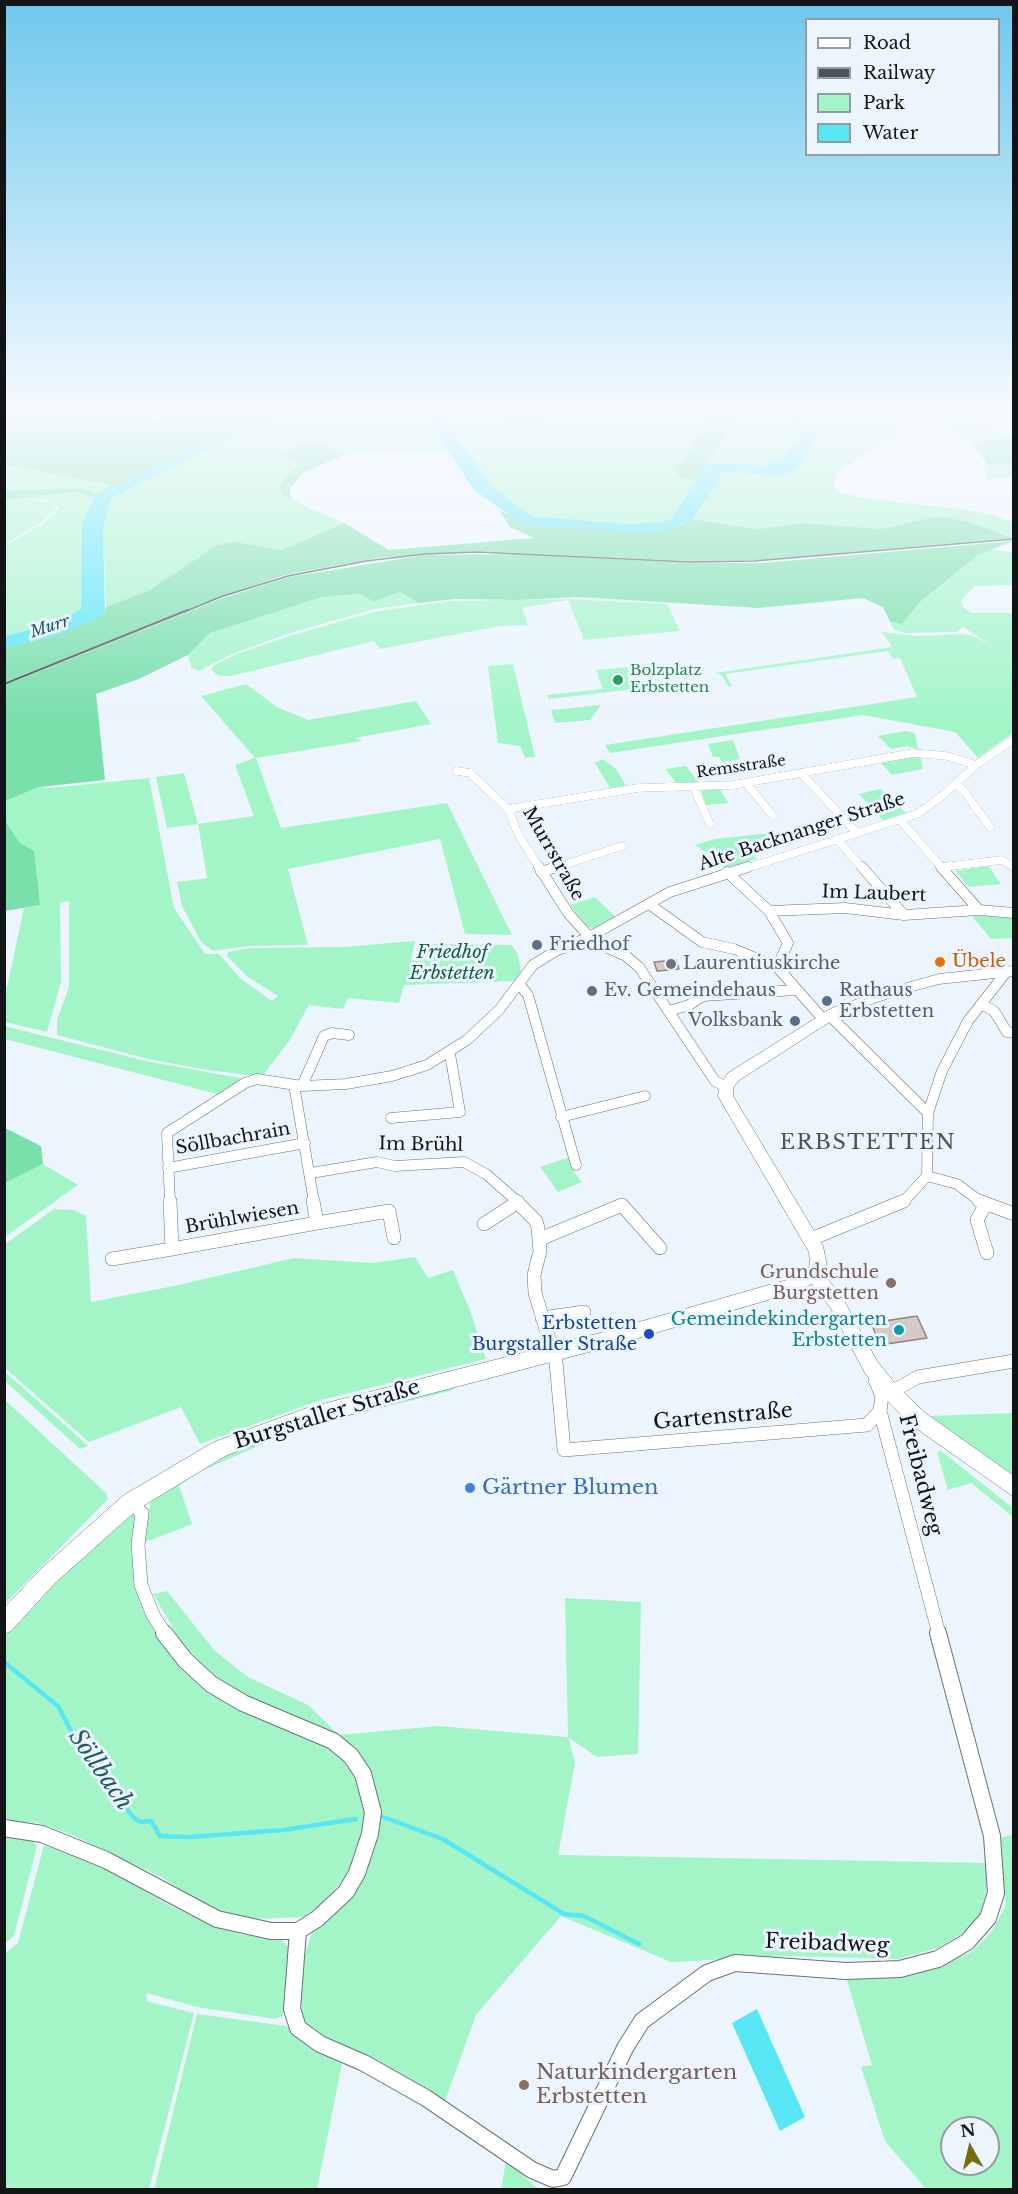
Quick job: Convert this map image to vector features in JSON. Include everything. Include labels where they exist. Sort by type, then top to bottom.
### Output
[{"type":"street","name":"Alte Backnanger Straße","points":[[520,985],[533,965],[589,938],[670,892],[900,820],[927,807],[976,765],[1014,739]]},
{"type":"street","name":"Remsstraße","points":[[508,808],[638,788],[694,788],[746,783],[913,753],[947,756],[976,765]]},
{"type":"street","name":"Murrstraße","points":[[457,771],[470,773],[508,808],[518,834],[541,872],[568,913],[589,938]]},
{"type":"street","points":[[801,773],[857,833]]},
{"type":"street","points":[[746,783],[773,816]]},
{"type":"street","points":[[955,784],[963,790],[990,828]]},
{"type":"street","points":[[694,788],[710,824]]},
{"type":"street","points":[[900,820],[979,910]]},
{"type":"street","points":[[837,838],[904,915]]},
{"type":"street","points":[[541,872],[622,846]]},
{"type":"street","points":[[942,867],[1002,860],[1014,867]]},
{"type":"street","points":[[728,872],[769,911],[788,943],[777,967]]},
{"type":"street","points":[[649,904],[702,942],[734,949],[777,967],[796,990],[928,1113]]},
{"type":"street","name":"Im Laubert","points":[[769,911],[845,908],[904,915],[979,910],[1014,913]]},
{"type":"street","points":[[589,938],[626,956],[639,967],[715,1081],[726,1087]]},
{"type":"street","points":[[812,1239],[902,1203],[927,1176],[928,1113],[942,1071],[968,1022],[1010,971]]},
{"type":"street","points":[[1010,971],[939,979],[876,997],[826,1017],[733,1077],[726,1087],[725,1096],[812,1239],[819,1256],[819,1266],[814,1274],[836,1302],[871,1367],[891,1392],[917,1418],[1014,1488]]},
{"type":"street","points":[[349,1035],[332,1033],[324,1036],[298,1085],[346,1084],[392,1076],[427,1065],[450,1053],[499,1010],[520,985],[528,995],[576,1165]]},
{"type":"street","points":[[669,1011],[689,1005],[703,996],[796,990]]},
{"type":"street","points":[[981,1004],[994,1011],[1007,1032],[1014,1034]]},
{"type":"street","points":[[391,1118],[460,1112],[450,1053]]},
{"type":"street","name":"Söllbachrain","points":[[168,1181],[167,1133],[245,1083],[257,1079],[298,1085],[311,1173]]},
{"type":"street","points":[[561,1117],[645,1096]]},
{"type":"street","name":"Söllbachrain","points":[[168,1168],[305,1143]]},
{"type":"street","name":"Im Brühl","points":[[311,1173],[377,1162],[395,1166],[464,1161],[486,1174],[518,1202],[536,1221],[540,1239]]},
{"type":"street","name":"Brühlwiesen","points":[[311,1173],[318,1223]]},
{"type":"street","points":[[927,1176],[957,1184],[985,1205],[1014,1214]]},
{"type":"street","name":"Brühlwiesen","points":[[168,1181],[172,1249]]},
{"type":"street","points":[[484,1224],[518,1202]]},
{"type":"street","points":[[554,1353],[542,1318],[534,1275],[540,1239],[622,1205],[660,1248]]},
{"type":"street","points":[[985,1205],[977,1220],[987,1253]]},
{"type":"street","name":"Brühlwiesen","points":[[112,1259],[389,1211],[394,1238]]},
{"type":"street","name":"Burgstaller Straße","points":[[4,1624],[48,1576],[131,1502],[220,1448],[308,1417],[604,1341],[795,1285],[814,1274]]},
{"type":"street","points":[[542,1318],[584,1311]]},
{"type":"street","name":"Gartenstraße","points":[[554,1353],[564,1450],[867,1425],[880,1411]]},
{"type":"street","points":[[891,1392],[918,1377],[1014,1361]]},
{"type":"street","name":"Freibadweg","points":[[298,1930],[292,2009],[298,2028],[320,2044],[364,2063],[426,2098],[531,2170],[553,2179],[563,2176],[566,2172],[625,2048],[642,2021],[663,2003],[707,1973],[735,1963],[846,1971],[900,1969],[939,1959],[967,1942],[988,1918],[996,1893],[992,1836],[880,1411],[882,1396],[871,1367]]},
{"type":"street","points":[[4,1828],[42,1834],[106,1860],[217,1919],[271,1931],[298,1930],[317,1919],[346,1892],[357,1873],[370,1834],[373,1812],[363,1774],[351,1756],[333,1741],[243,1703],[211,1684],[185,1660],[167,1638],[153,1615],[141,1585],[138,1544],[142,1513],[131,1502]]},
{"type":"green space","points":[[5,514],[51,514],[42,522],[5,544]]},
{"type":"green space","points":[[54,514],[88,514],[81,609],[58,622],[5,636],[5,546]]},
{"type":"green space","points":[[107,514],[325,514],[344,523],[282,550],[236,542],[217,545],[148,591],[106,607],[103,527]]},
{"type":"green space","points":[[502,514],[508,514],[533,526],[587,528],[681,525],[692,519],[757,529],[802,523],[881,529],[938,516],[969,522],[1013,538],[760,560],[690,561],[478,551],[377,558],[285,575],[222,596],[5,682],[4,648],[58,635],[105,612],[106,607],[148,591],[217,545],[236,542],[282,550],[344,523],[389,550],[534,538],[510,527]]},
{"type":"green space","points":[[530,514],[677,514],[672,519],[662,522],[630,524]]},
{"type":"green space","points":[[695,514],[990,514],[1013,522],[1013,538],[969,522],[938,516],[881,529],[802,523],[758,529],[692,519]]},
{"type":"green space","points":[[1013,541],[980,554],[922,600],[902,624],[890,622],[883,607],[863,598],[758,608],[577,597],[519,600],[455,599],[419,603],[400,592],[374,602],[360,594],[322,597],[210,633],[188,655],[139,679],[96,694],[105,780],[39,787],[5,801],[5,685],[223,598],[289,577],[425,555],[518,554],[690,563],[762,563]]},
{"type":"green space","points":[[989,550],[1013,552],[1013,585],[975,586],[961,601],[963,607],[971,613],[1013,613],[1013,657],[1000,651],[1013,658],[1013,733],[978,758],[955,732],[863,715],[610,753],[605,745],[917,697],[900,658],[893,659],[888,651],[725,674],[732,686],[729,687],[721,675],[715,673],[892,647],[882,632],[916,636],[962,634],[974,636],[994,647],[963,627],[956,632],[906,633],[894,630],[890,622],[902,624],[922,600],[980,554]]},
{"type":"green space","points":[[400,592],[419,603],[374,609],[287,634],[232,654],[199,671],[191,667],[188,655],[210,633],[322,597],[360,594],[374,602]]},
{"type":"green space","points":[[568,599],[667,604],[680,631],[584,640],[568,600],[522,608],[528,625],[500,626],[380,649],[374,641],[231,676],[219,676],[211,670],[214,665],[237,654],[289,636],[378,611],[452,601]]},
{"type":"green space","points":[[513,664],[535,757],[525,758],[520,746],[498,743],[488,666]]},
{"type":"green space","points":[[627,667],[636,689],[548,699],[547,695],[603,689],[596,670]]},
{"type":"green space","points":[[246,684],[277,707],[308,720],[416,701],[431,724],[355,738],[362,741],[256,758],[281,828],[447,803],[512,935],[465,934],[440,839],[288,869],[308,945],[248,946],[213,951],[201,942],[182,906],[177,882],[207,878],[198,824],[254,816],[235,765],[255,758],[201,696]]},
{"type":"green space","points":[[601,705],[590,720],[555,723],[551,710]]},
{"type":"green space","points":[[905,731],[915,733],[918,750],[907,746],[891,749],[878,736]]},
{"type":"green space","points":[[733,740],[740,759],[722,762],[719,757],[713,757],[708,744]]},
{"type":"green space","points":[[920,755],[923,769],[892,775],[879,761]]},
{"type":"green space","points":[[603,759],[616,769],[626,786],[610,788],[595,763]]},
{"type":"green space","points":[[686,766],[701,785],[678,785],[665,769]]},
{"type":"green space","points":[[184,773],[198,824],[167,828],[156,777]]},
{"type":"green space","name":"Friedhof Erbstetten","points":[[149,778],[174,908],[205,954],[219,954],[241,979],[272,1001],[278,996],[248,977],[227,956],[228,952],[250,948],[343,947],[415,941],[411,961],[421,956],[421,944],[512,945],[518,955],[521,972],[515,981],[404,985],[399,1003],[348,998],[343,1009],[309,1005],[289,1041],[262,1077],[201,1069],[148,1059],[57,1035],[57,1020],[69,987],[69,901],[60,903],[61,982],[47,1032],[5,1022],[4,988],[7,987],[24,908],[40,905],[20,843],[5,821],[5,801],[39,787],[50,788]]},
{"type":"green space","points":[[720,789],[728,803],[706,805],[701,790]]},
{"type":"green space","points":[[880,789],[906,813],[883,820],[859,794]]},
{"type":"green space","points":[[5,821],[20,843],[34,851],[40,905],[5,911]]},
{"type":"green space","points":[[780,832],[781,834],[744,845],[757,859],[726,868],[711,856],[723,852],[710,855],[695,845],[715,839]]},
{"type":"green space","points":[[988,866],[1001,884],[969,887],[955,871]]},
{"type":"green space","points":[[595,897],[616,917],[594,928],[588,927],[570,905]]},
{"type":"green space","points":[[971,915],[1013,917],[1013,938],[991,939]]},
{"type":"green space","points":[[4,1026],[146,1061],[240,1078],[240,1083],[221,1095],[5,1039]]},
{"type":"green space","points":[[5,1128],[41,1146],[43,1164],[5,1183]]},
{"type":"green space","points":[[570,1157],[575,1173],[582,1182],[558,1192],[540,1167]]},
{"type":"green space","points":[[43,1164],[78,1185],[5,1237],[5,1183]]},
{"type":"green space","points":[[54,1209],[74,1210],[86,1216],[91,1302],[174,1286],[294,1258],[372,1263],[415,1257],[428,1278],[453,1270],[471,1313],[486,1359],[318,1401],[200,1444],[181,1407],[89,1442],[5,1368],[5,1244]]},
{"type":"green space","points":[[5,1372],[88,1446],[80,1449],[5,1381]]},
{"type":"green space","points":[[461,1384],[450,1391],[352,1415],[276,1438],[199,1472],[179,1486],[192,1524],[143,1543],[152,1495],[196,1467],[271,1433]]},
{"type":"green space","points":[[5,1400],[106,1493],[108,1499],[5,1604]]},
{"type":"green space","points":[[1013,1413],[1013,1476],[930,1416]]},
{"type":"green space","points":[[941,1451],[1013,1508],[1013,1517],[971,1483],[948,1490],[937,1452]]},
{"type":"green space","points":[[129,1513],[134,1514],[135,1576],[144,1610],[163,1643],[339,1754],[353,1772],[362,1792],[366,1812],[364,1842],[353,1869],[322,1904],[303,1917],[254,1919],[231,1914],[202,1904],[161,1877],[70,1834],[39,1823],[5,1821],[4,1634]]},
{"type":"green space","points":[[167,1591],[215,1651],[248,1677],[308,1705],[339,1735],[256,1701],[226,1684],[202,1665],[180,1640],[153,1594]]},
{"type":"green space","points":[[565,1598],[641,1602],[638,1754],[597,1757],[569,1738],[575,1763],[558,1855],[987,1863],[986,1893],[980,1915],[966,1931],[940,1947],[899,1959],[790,1956],[671,1962],[561,1916],[476,2015],[445,2101],[324,2037],[305,2022],[302,2013],[304,1956],[312,1933],[356,1884],[378,1824],[377,1793],[371,1775],[351,1746],[339,1735],[438,1726],[568,1737]]},
{"type":"green space","points":[[1013,1835],[1013,2189],[926,2189],[885,2141],[861,2067],[872,2065],[846,1977],[931,1969],[971,1952],[991,1933],[1006,1905],[1000,1843],[1002,1837]]},
{"type":"green space","points":[[5,1836],[32,1840],[37,1846],[14,1936],[5,1943]]},
{"type":"green space","points":[[44,1845],[107,1869],[169,1905],[209,1924],[243,1935],[270,1935],[280,1938],[290,1949],[285,2009],[282,2016],[275,2019],[197,2007],[147,1993],[146,2001],[194,2013],[149,2189],[5,2190],[5,1953],[18,1943]]},
{"type":"green space","points":[[197,2014],[286,2026],[343,2058],[317,2189],[154,2190]]},
{"type":"green space","points":[[506,2160],[538,2189],[501,2190]]},
{"type":"water","name":"Murr","points":[[86,514],[107,514],[103,527],[105,612],[100,617],[58,635],[5,648],[5,636],[58,622],[81,609],[82,523]]},
{"type":"water","points":[[508,514],[630,524],[662,522],[672,519],[675,514],[695,514],[692,519],[666,531],[633,532],[533,526]]},
{"type":"water","points":[[757,2009],[805,2117],[780,2131],[732,2023]]},
{"type":"building","name":"Laurentiuskirche","points":[[676,960],[679,969],[657,971],[654,962]]},
{"type":"building","name":"Gemeindekindergarten Erbstetten","points":[[917,1316],[927,1338],[880,1345],[871,1323]]},
{"type":"waterway","name":"Söllbach","points":[[4,1662],[58,1706],[81,1750],[100,1766],[114,1792],[133,1817],[140,1822],[151,1821],[160,1836],[190,1837],[283,1830],[356,1819]]},
{"type":"waterway","name":"Söllbach","points":[[383,1817],[443,1839],[564,1914],[584,1916],[639,1944]]},
{"type":"railway","points":[[184,612],[223,596],[288,576],[366,561],[425,554],[478,552],[690,562],[754,561],[1014,539]]},
{"type":"railway","points":[[4,684],[188,610]]},
{"type":"place","name":"Bolzplatz Erbstetten","points":[[618,680]]},
{"type":"place","name":"Friedhof","points":[[537,945]]},
{"type":"place","name":"Übele","points":[[940,962]]},
{"type":"place","name":"Laurentiuskirche","points":[[671,964]]},
{"type":"place","name":"Ev. Gemeindehaus","points":[[592,991]]},
{"type":"place","name":"Rathaus Erbstetten","points":[[827,1001]]},
{"type":"place","name":"Volksbank","points":[[795,1021]]},
{"type":"place","name":"Grundschule Burgstetten","points":[[891,1283]]},
{"type":"place","name":"Gemeindekindergarten Erbstetten","points":[[899,1330]]},
{"type":"place","name":"Erbstetten Burgstaller Straße","points":[[649,1334]]},
{"type":"place","name":"Gärtner Blumen","points":[[470,1488]]},
{"type":"place","name":"Naturkindergarten Erbstetten","points":[[524,2085]]},
{"type":"district","name":"ERBSTETTEN","points":[[868,1143]]}]
